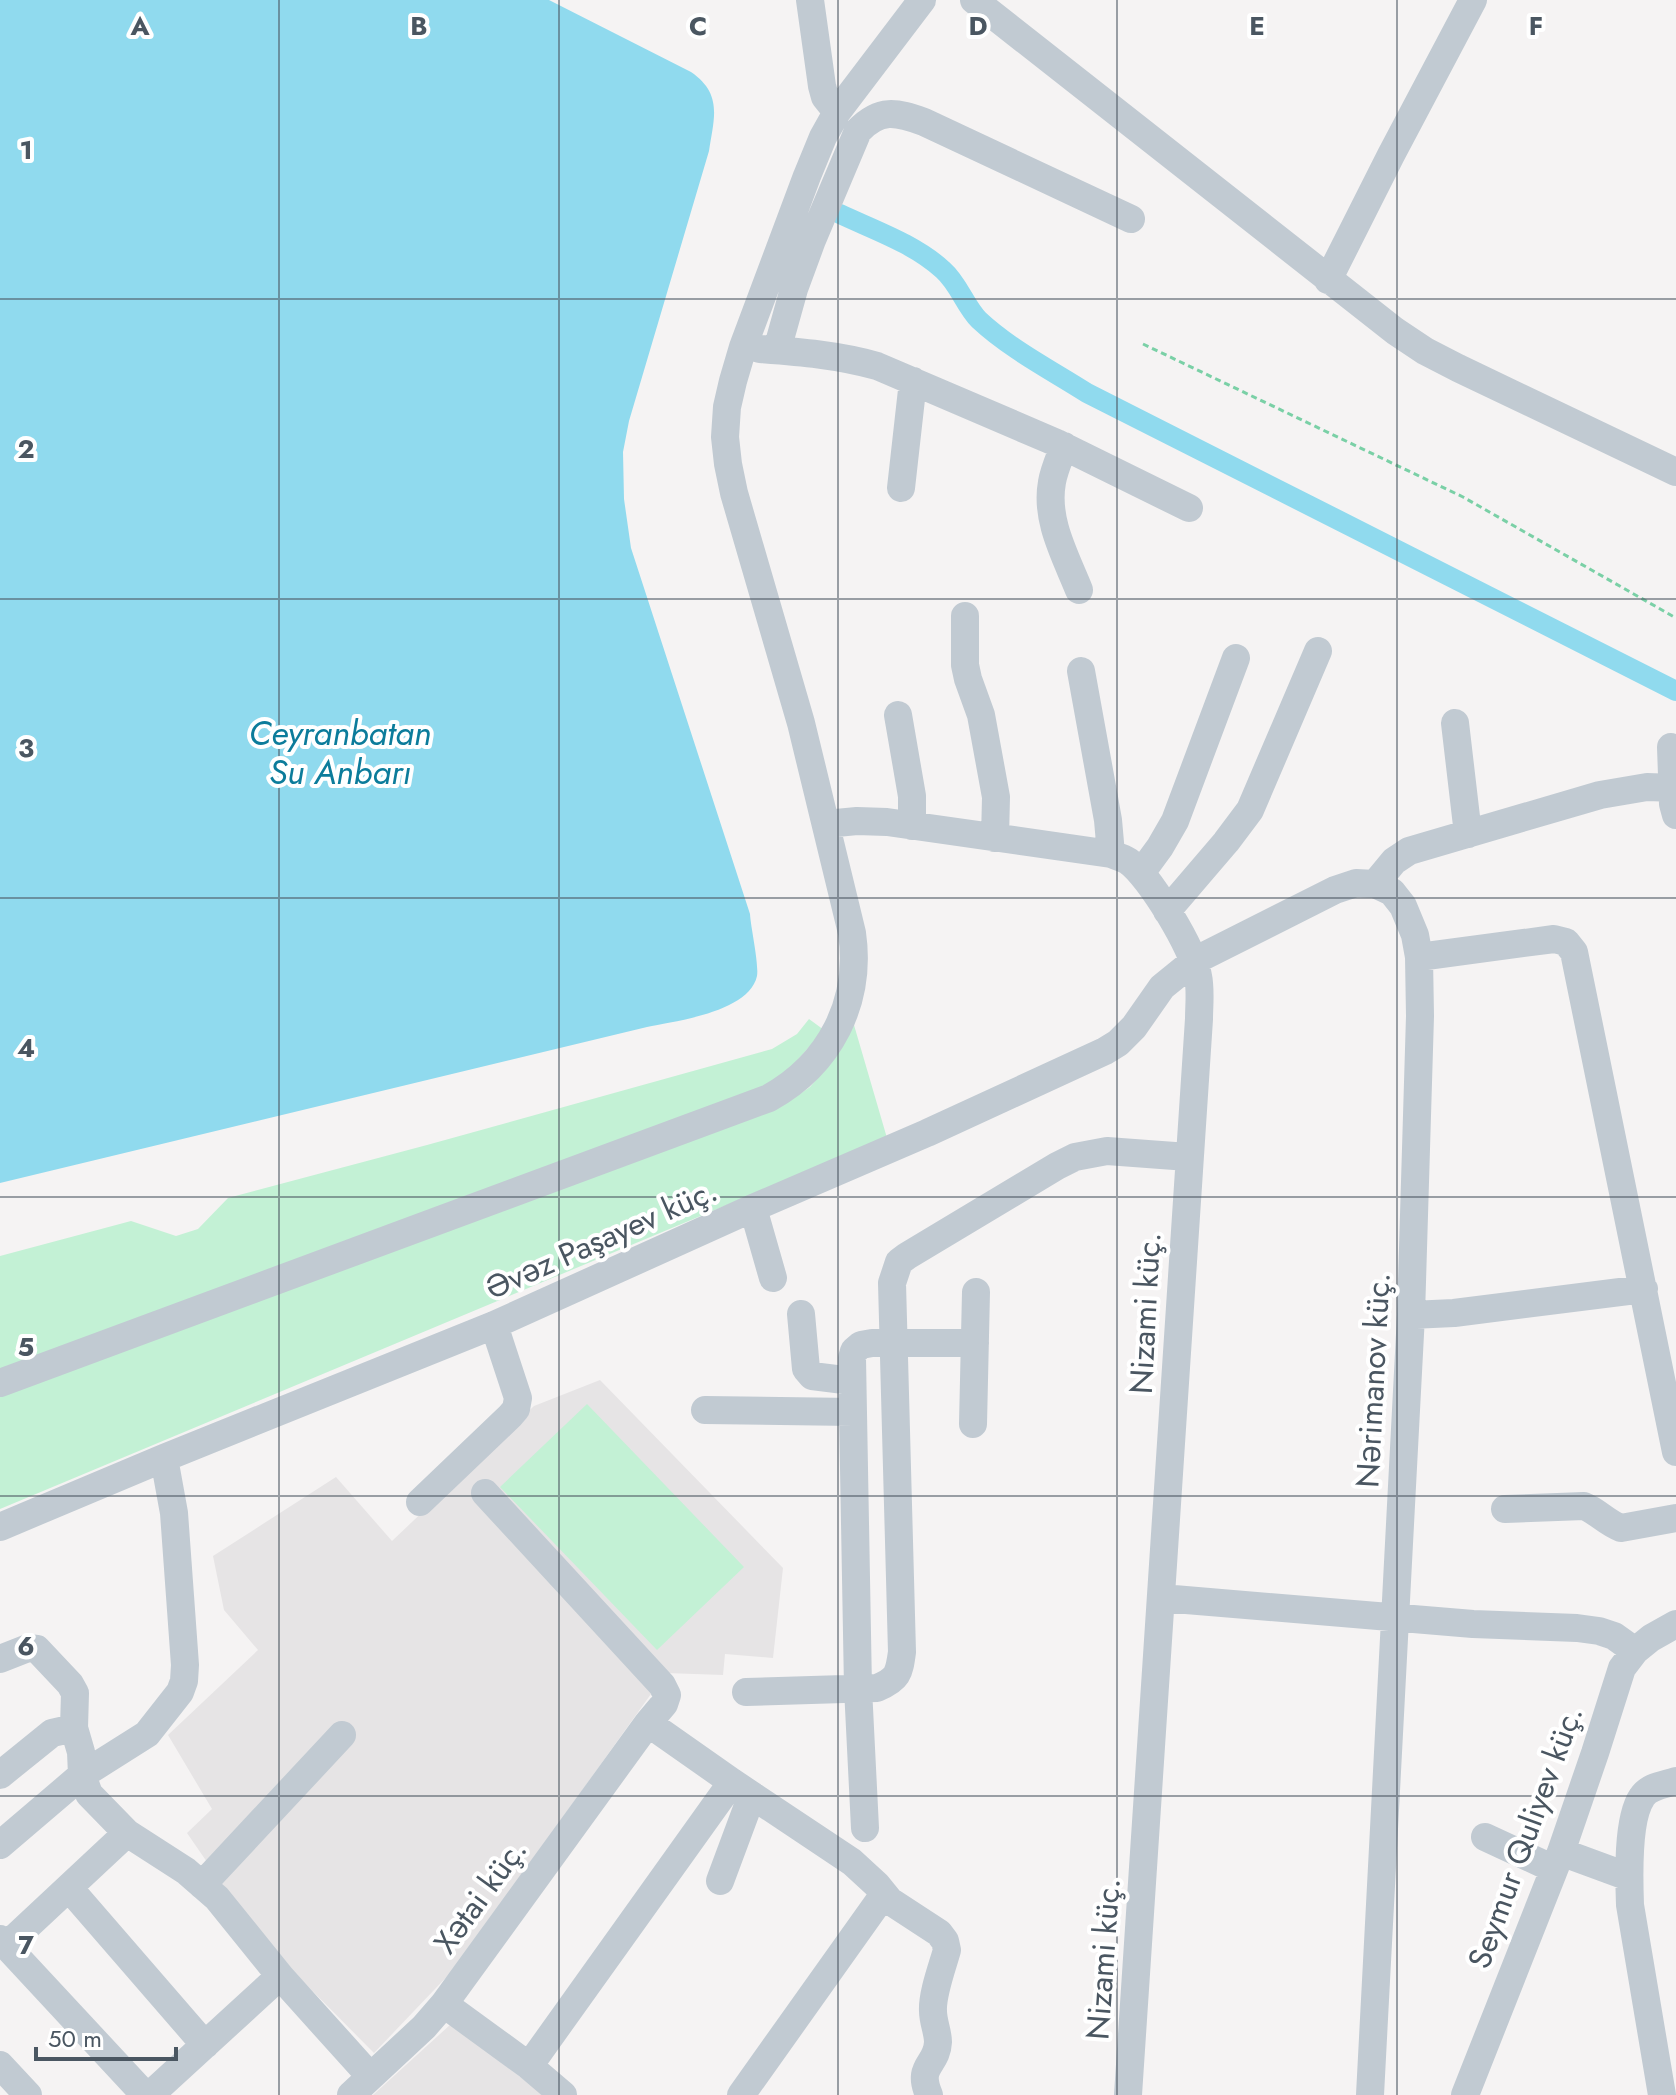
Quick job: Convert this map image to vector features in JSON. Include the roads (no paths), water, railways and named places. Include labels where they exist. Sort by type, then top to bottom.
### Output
[{"type":"street","points":[[810,0],[822,86],[825,97],[837,112]]},
{"type":"street","points":[[0,1383],[754,1103],[788,1087],[819,1058],[836,1032],[851,990],[855,953],[801,723],[734,493],[725,437],[727,407],[743,347],[823,137],[837,112],[922,0]]},
{"type":"street","points":[[974,0],[1395,331],[1425,351],[1676,472]]},
{"type":"street","points":[[1328,280],[1473,0]]},
{"type":"street","points":[[777,350],[812,240],[858,131],[868,120],[879,115],[893,113],[924,122],[1131,219]]},
{"type":"street","points":[[743,347],[852,359],[877,366],[1064,446],[1189,508]]},
{"type":"street","points":[[901,488],[913,381]]},
{"type":"street","points":[[1064,446],[1052,480],[1050,505],[1054,529],[1079,590]]},
{"type":"street","points":[[965,616],[965,665],[981,715],[996,797],[995,838]]},
{"type":"street","points":[[1167,911],[1250,810],[1318,651]]},
{"type":"street","points":[[1141,873],[1175,821],[1236,658]]},
{"type":"street","points":[[1081,671],[1108,820],[1111,854]]},
{"type":"street","points":[[898,715],[912,796],[912,826]]},
{"type":"street","points":[[1455,723],[1468,834]]},
{"type":"street","points":[[1194,961],[1335,890],[1356,883],[1375,884],[1394,861],[1409,851],[1600,795],[1647,787],[1675,797],[1671,747]]},
{"type":"street","name":"Nizami küç.","points":[[826,824],[887,822],[1111,854],[1128,861],[1141,873],[1167,911],[1194,961],[1199,977],[1199,1019],[1128,2095]]},
{"type":"street","name":"Nərimanov küç.","points":[[1370,2095],[1411,1315],[1420,1016],[1419,957],[1415,935],[1403,906],[1392,892],[1375,884]]},
{"type":"street","points":[[1419,957],[1554,939],[1566,942],[1574,952],[1676,1452]]},
{"type":"street","name":"Əvəz Paşayev küç.","points":[[0,1527],[494,1325],[1105,1051],[1134,1027],[1162,987],[1194,961]]},
{"type":"street","points":[[746,1692],[877,1688],[891,1682],[899,1674],[902,1652],[892,1283],[899,1262],[1075,1157],[1107,1151],[1188,1157]]},
{"type":"street","points":[[753,1208],[773,1278]]},
{"type":"street","points":[[1411,1315],[1454,1313],[1644,1289]]},
{"type":"street","points":[[973,1424],[976,1292]]},
{"type":"street","points":[[801,1314],[806,1369],[812,1376],[852,1381]]},
{"type":"street","points":[[420,1502],[516,1409],[518,1398],[494,1325]]},
{"type":"street","points":[[865,1828],[858,1688],[852,1358],[861,1345],[895,1342],[975,1343]]},
{"type":"street","points":[[705,1410],[853,1412]]},
{"type":"street","points":[[0,1845],[82,1775],[147,1734],[180,1692],[184,1681],[174,1513],[164,1458]]},
{"type":"street","name":"Xətai küç.","points":[[360,2086],[424,2027],[444,2004],[664,1704],[667,1695],[662,1685],[485,1493]]},
{"type":"street","points":[[1505,1509],[1584,1506],[1621,1528],[1676,1518]]},
{"type":"street","points":[[1162,1598],[1473,1624],[1577,1628],[1614,1636],[1635,1651]]},
{"type":"street","name":"Seymur Quliyev küç.","points":[[1465,2095],[1558,1861],[1622,1668],[1635,1651],[1676,1624]]},
{"type":"street","points":[[0,1659],[28,1648],[37,1649],[70,1684],[75,1693],[74,1728],[81,1752],[82,1775],[89,1794],[127,1833],[186,1871],[217,1898],[280,1976],[360,2086]]},
{"type":"street","points":[[648,1723],[852,1862],[899,1908],[939,1933],[947,1950],[933,2012],[937,2052],[925,2071],[924,2083],[929,2095]]},
{"type":"street","points":[[0,1775],[52,1733],[74,1728]]},
{"type":"street","points":[[202,1885],[342,1735]]},
{"type":"street","points":[[1662,2095],[1630,1905],[1629,1877],[1633,1819],[1642,1797],[1654,1787],[1676,1781]]},
{"type":"street","points":[[720,1881],[742,1789]]},
{"type":"street","points":[[529,2066],[742,1789]]},
{"type":"street","points":[[127,1833],[69,1888],[3,1943],[148,2095],[280,1976]]},
{"type":"street","points":[[1485,1837],[1558,1861],[1629,1877]]},
{"type":"street","points":[[69,1888],[205,2045]]},
{"type":"street","points":[[741,2095],[884,1894]]},
{"type":"street","points":[[444,2004],[563,2095]]},
{"type":"street","points":[[0,2065],[28,2095]]},
{"type":"water","name":"Ceyranbatan Su Anbarı","points":[[0,0],[549,0],[691,72],[708,89],[714,107],[709,151],[629,421],[623,452],[624,499],[631,548],[750,914],[757,976],[741,998],[692,1018],[0,1183]]},
{"type":"waterway","points":[[840,214],[894,238],[932,261],[949,276],[974,314],[991,331],[1087,393],[1676,691]]}]
